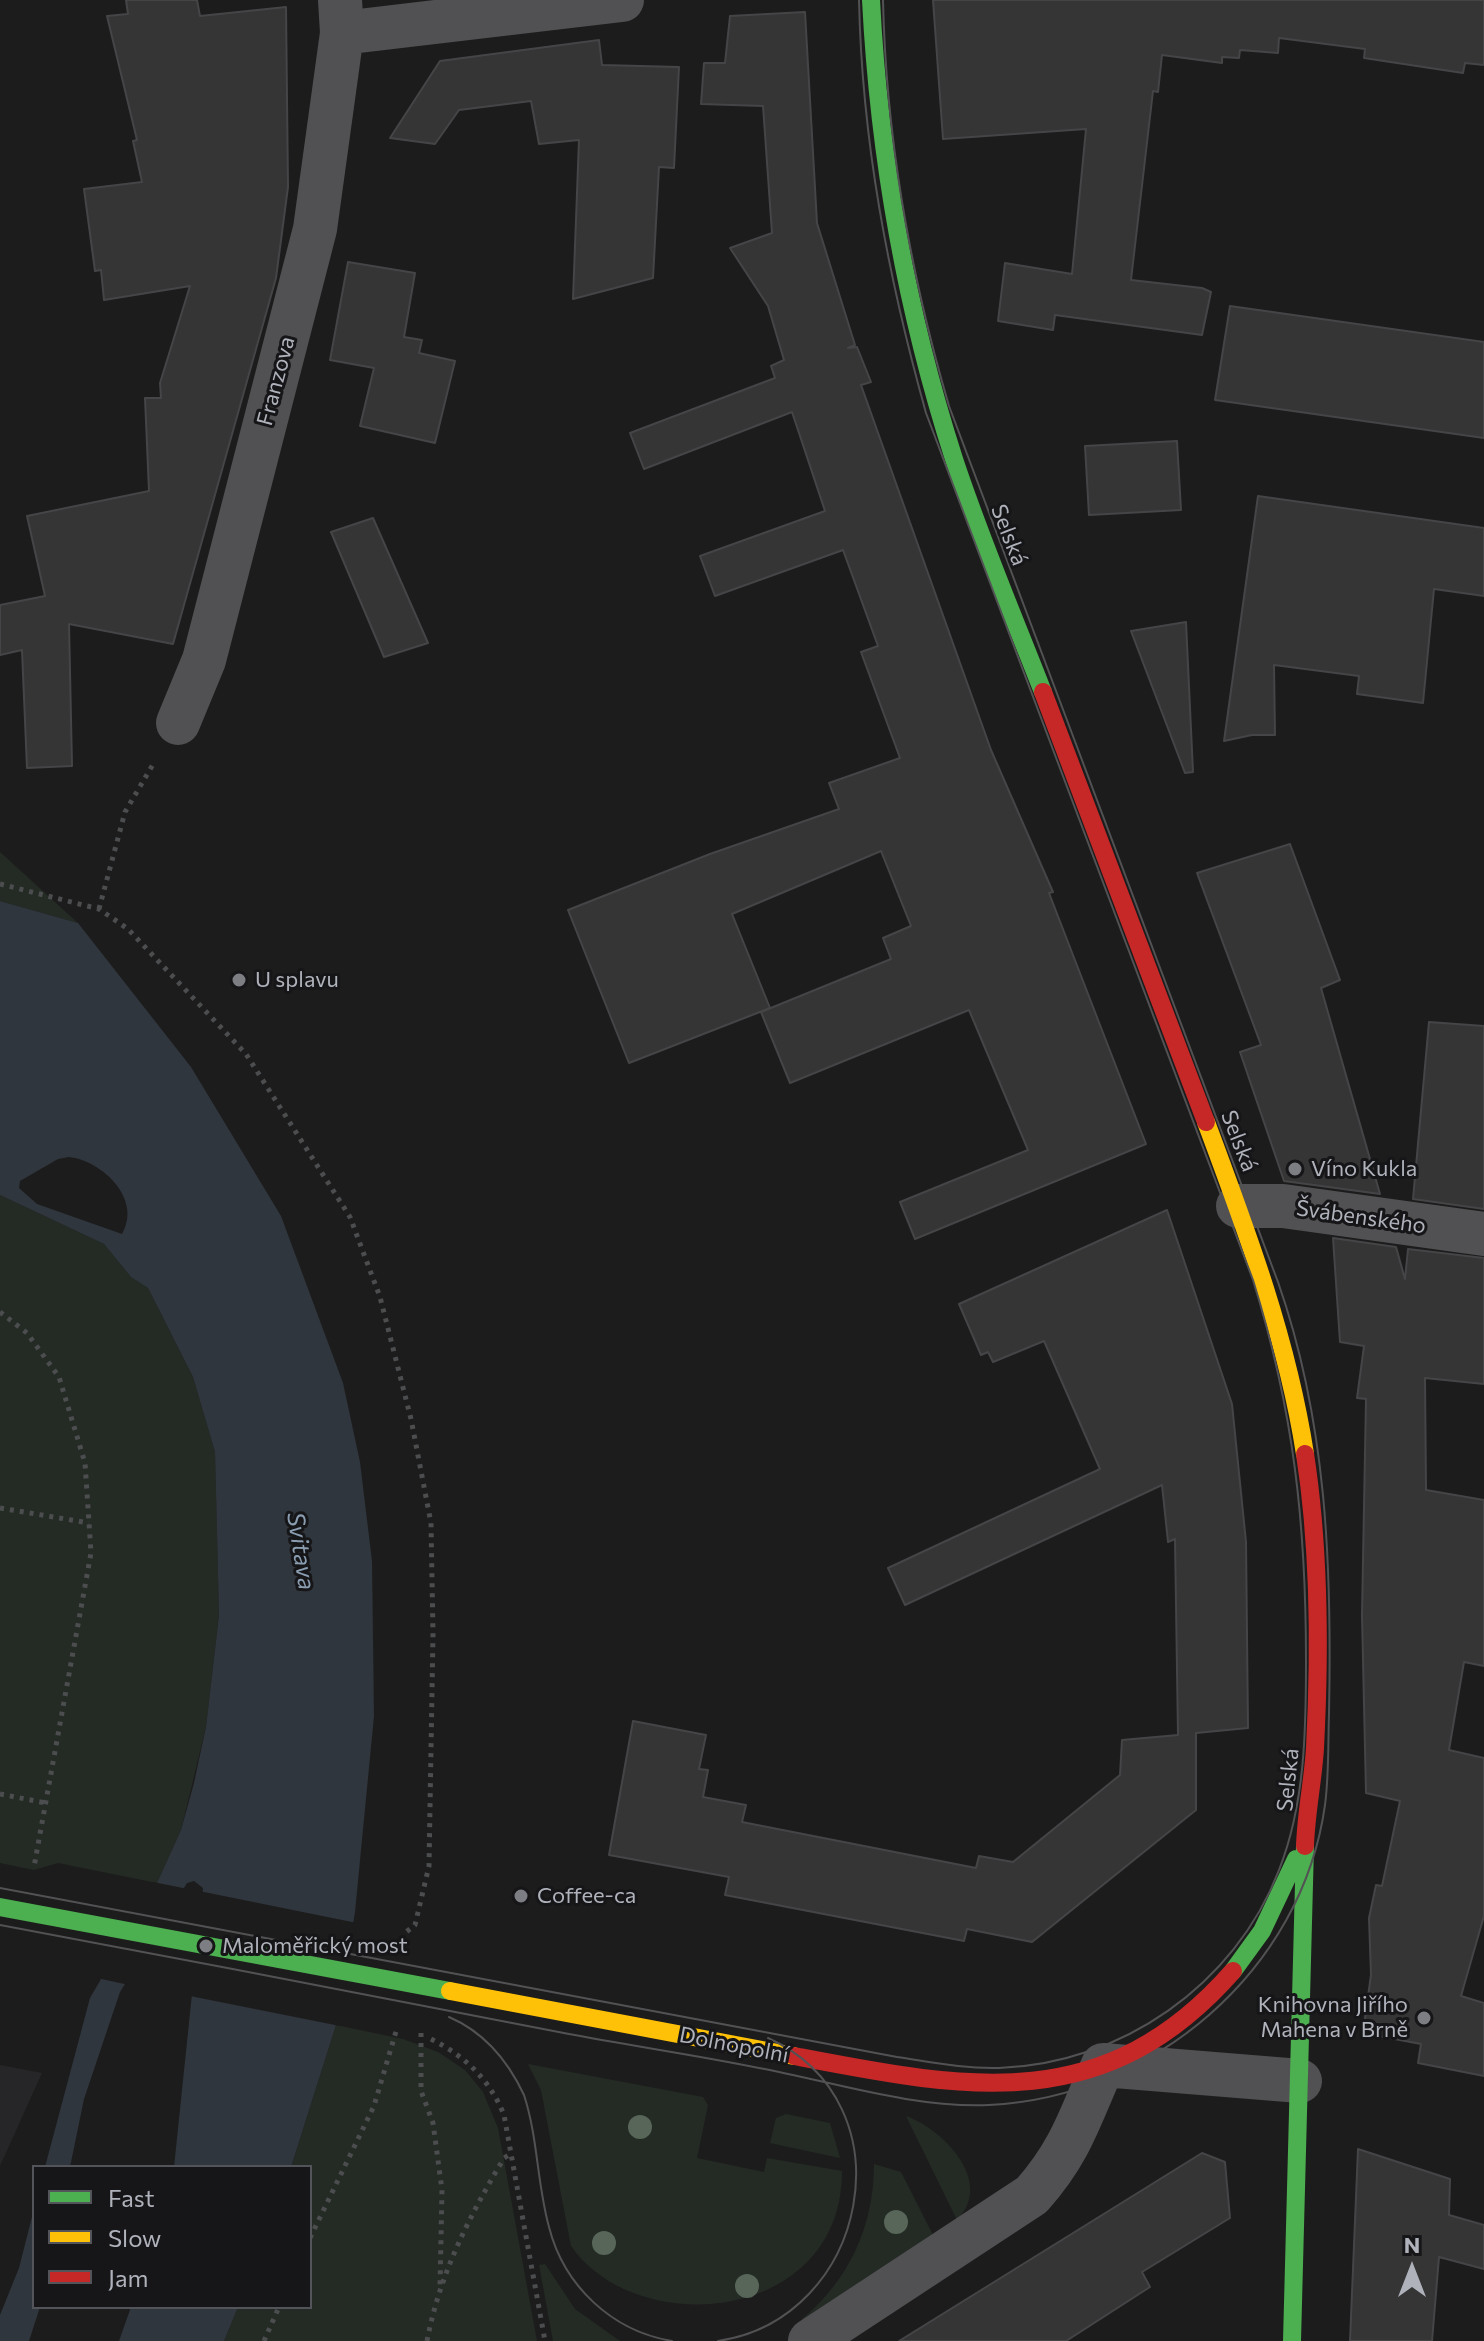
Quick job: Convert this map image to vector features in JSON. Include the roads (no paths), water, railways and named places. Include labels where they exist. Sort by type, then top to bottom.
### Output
[{"type":"main road","name":"Selská","points":[[871,0],[873,70],[883,162],[897,250],[924,363],[955,461],[1238,1206],[1283,1338],[1310,1473],[1317,1607],[1316,1728],[1314,1781],[1305,1834],[1292,2336]]},
{"type":"main road","name":"Dolnopolní","points":[[0,1907],[947,2083],[1024,2084],[1103,2065],[1160,2037],[1217,1989],[1241,1961],[1276,1910],[1305,1834]]},
{"type":"street","name":"Franzova","points":[[178,723],[204,660],[315,229],[341,16],[622,0]]},
{"type":"street","name":"Švábenského","points":[[1238,1206],[1283,1206],[1484,1234]]},
{"type":"street","name":"Dolnopolní","points":[[1103,2065],[1300,2081]]},
{"type":"street","points":[[810,2341],[1032,2195],[1057,2167],[1076,2135],[1103,2065]]},
{"type":"water","name":"Svitava","points":[[0,901],[78,923],[191,1067],[281,1216],[343,1383],[360,1462],[372,1561],[374,1716],[355,1912],[336,2025],[292,2165],[174,2165],[203,1888],[194,1881],[187,1883],[120,1992],[84,2099],[70,2165],[46,2165],[90,1998],[157,1883],[181,1830],[206,1727],[219,1615],[215,1452],[193,1377],[148,1288],[131,1277],[104,1244],[0,1195]],"holes":[[[69,1157],[94,1165],[123,1195],[127,1221],[122,1234],[37,1204],[19,1188],[20,1181],[58,1159]]]},
{"type":"water","points":[[32,2217],[32,2309],[39,2309],[29,2341],[0,2341],[0,2315],[19,2268]]},
{"type":"water","points":[[130,2309],[237,2309],[224,2341],[119,2341]]},
{"type":"tram line","points":[[0,1888],[897,2057],[999,2068],[1044,2063],[1088,2052],[1130,2034],[1168,2011],[1203,1982],[1234,1949],[1259,1911],[1279,1870],[1288,1845],[1299,1793],[1306,1661],[1300,1515],[1279,1376],[1253,1280],[926,413],[900,311],[879,208],[865,105],[859,0]]},
{"type":"tram line","points":[[0,1925],[735,2063],[873,2093],[931,2102],[989,2105],[1050,2097],[1107,2078],[1161,2050],[1210,2014],[1252,1971],[1286,1921],[1311,1865],[1325,1805],[1328,1771],[1330,1658],[1327,1549],[1323,1495],[1307,1388],[1278,1282],[949,406],[923,306],[902,205],[889,103],[883,0]]},
{"type":"tram line","points":[[449,2017],[462,2023],[494,2049],[524,2095],[549,2227],[566,2268],[579,2286],[611,2316],[650,2336],[672,2341]]},
{"type":"tram line","points":[[718,2341],[769,2324],[809,2294],[838,2253],[853,2206],[855,2157],[842,2110],[813,2069],[768,2038]]},
{"type":"place","name":"U splavu","points":[[239,980]]},
{"type":"place","name":"Víno Kukla","points":[[1295,1169]]},
{"type":"place","name":"Coffee-ca","points":[[521,1896]]},
{"type":"place","name":"Maloměřický most","points":[[206,1946]]},
{"type":"place","name":"Knihovna Jiřího Mahena v Brně","points":[[1424,2018]]}]
